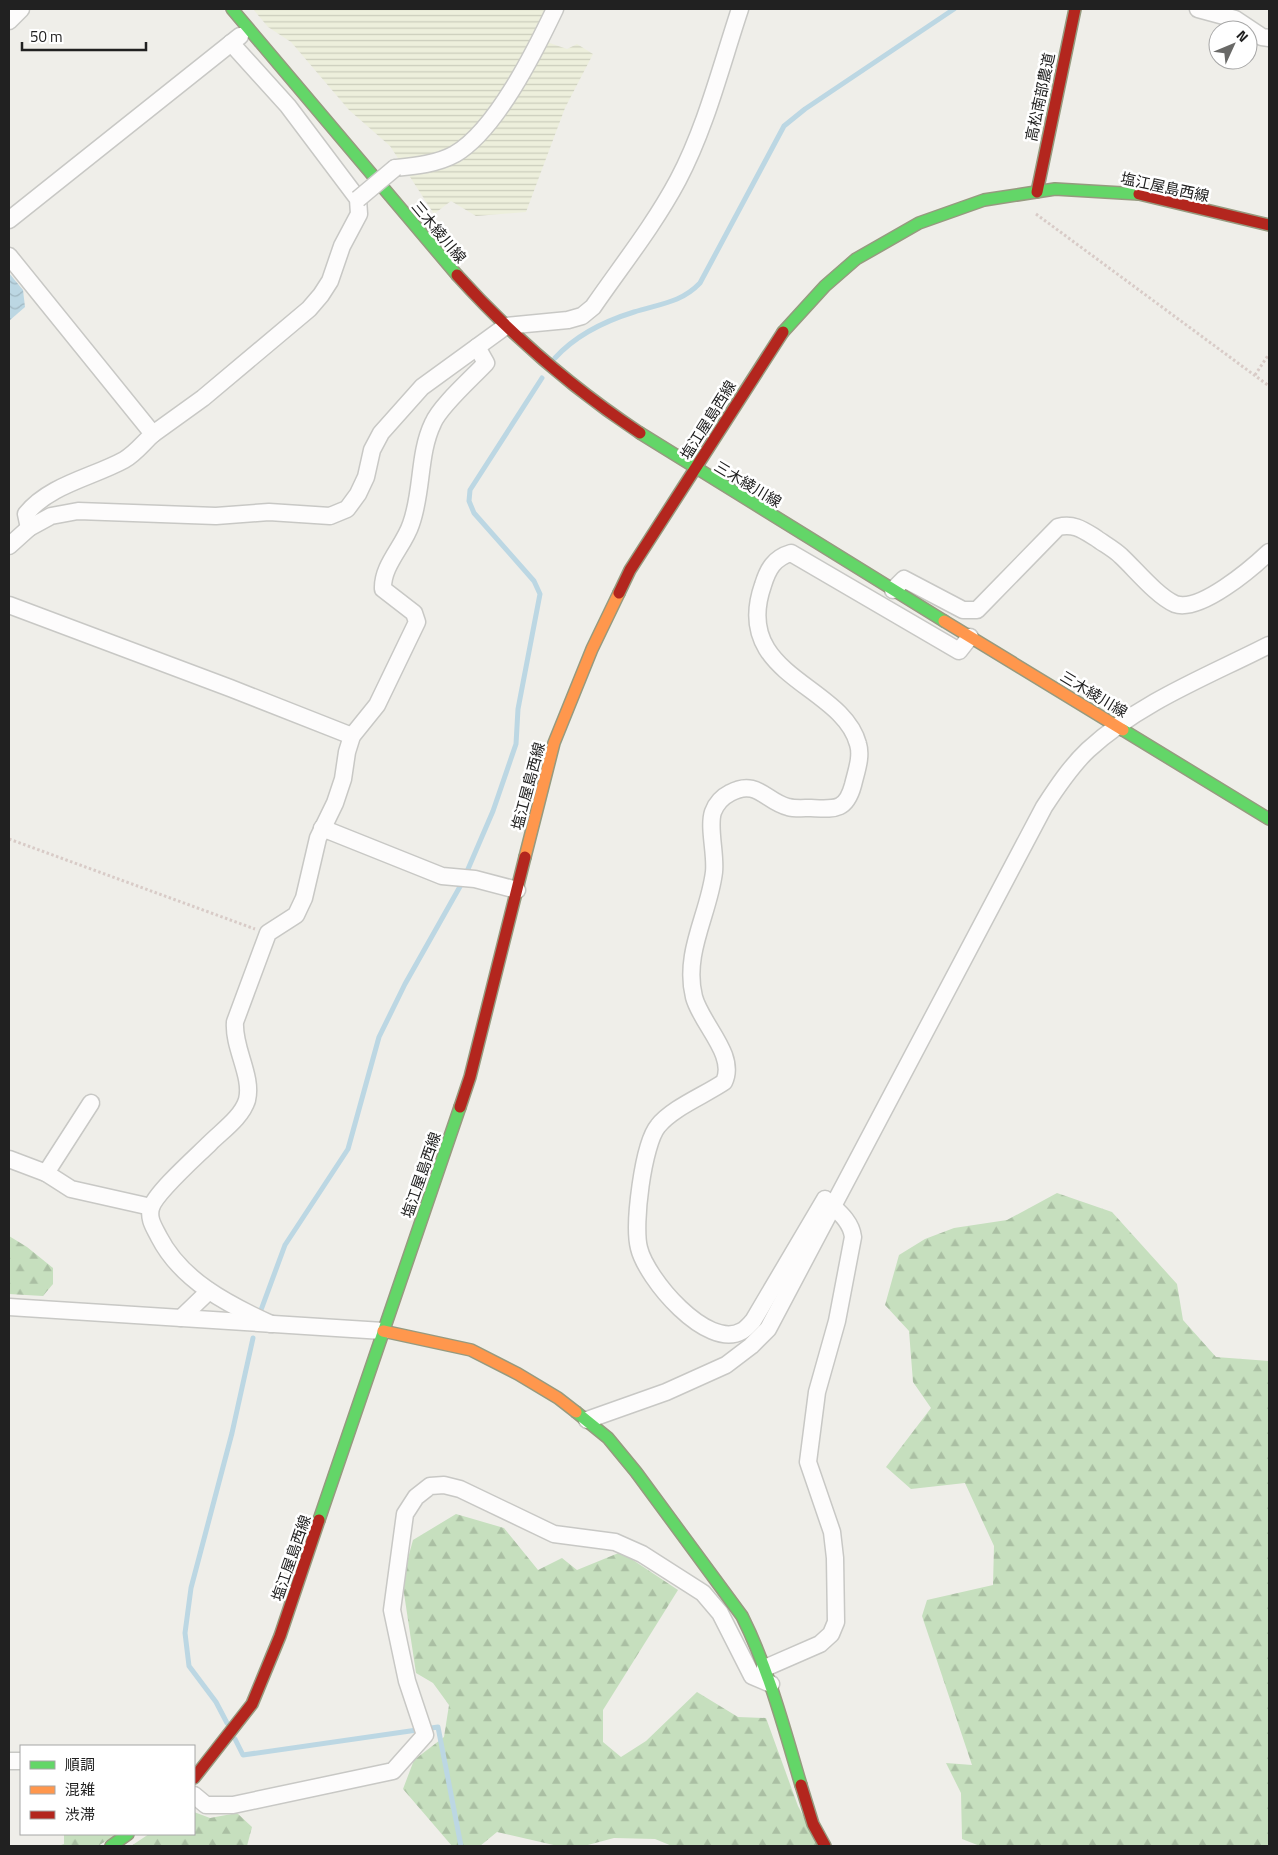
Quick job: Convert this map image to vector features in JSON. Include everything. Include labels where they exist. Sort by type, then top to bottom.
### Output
[{"type":"main road","name":"三木綾川線","points":[[233,9],[457,277],[547,365],[611,414],[695,469],[1269,819]]},
{"type":"main road","name":"高松南部農道","points":[[1037,192],[1074,9]]},
{"type":"main road","name":"塩江屋島西線","points":[[195,1776],[201,1763],[252,1704],[280,1636],[470,1077],[554,743],[592,649],[630,570],[783,333],[825,286],[856,259],[919,223],[956,208],[984,200],[1055,189],[1129,192],[1269,225]]},
{"type":"main road","points":[[383,1331],[471,1350],[518,1374],[558,1398],[608,1438],[728,1594],[751,1634],[771,1684],[813,1824],[825,1846]]},
{"type":"main road","points":[[111,1846],[127,1835]]},
{"type":"street","points":[[9,21],[21,9]]},
{"type":"street","points":[[358,199],[395,168],[423,166],[454,154],[474,137],[499,108],[541,39],[554,9]]},
{"type":"street","points":[[9,546],[28,528],[52,516],[78,511],[216,516],[269,512],[330,516],[347,509],[358,494],[366,477],[372,450],[387,427],[422,388],[506,326],[568,320],[582,316],[593,307],[652,223],[678,181],[697,141],[740,9]]},
{"type":"street","points":[[1198,9],[1235,19],[1262,37],[1269,38]]},
{"type":"street","points":[[9,220],[248,29]]},
{"type":"street","points":[[28,528],[26,514],[32,506],[50,494],[126,459],[153,434],[203,398],[309,309],[330,281],[342,246],[359,214],[358,199],[288,106],[231,43]]},
{"type":"street","points":[[9,256],[153,434]]},
{"type":"street","points":[[271,1324],[209,1291],[172,1259],[150,1221],[151,1207],[169,1184],[238,1115],[247,1101],[248,1085],[234,1035],[235,1022],[268,933],[296,915],[304,898],[318,838],[335,803],[343,779],[346,752],[352,736],[377,705],[417,622],[414,613],[383,589],[383,578],[411,525],[426,443],[433,421],[486,363],[477,347]]},
{"type":"street","points":[[894,590],[904,579],[963,610],[977,610],[1058,527],[1068,525],[1081,528],[1119,554],[1160,593],[1176,604],[1185,605],[1219,592],[1269,552]]},
{"type":"street","points":[[765,1668],[820,1644],[831,1634],[836,1622],[835,1558],[832,1532],[808,1462],[816,1392],[837,1321],[853,1237],[852,1228],[824,1199],[753,1321],[742,1332],[724,1334],[700,1326],[679,1308],[646,1266],[639,1248],[637,1230],[641,1183],[650,1140],[658,1126],[668,1117],[724,1082],[728,1074],[728,1063],[701,1017],[694,996],[691,976],[692,952],[713,879],[715,860],[711,817],[716,805],[727,794],[740,788],[754,789],[787,807],[830,809],[842,806],[849,798],[859,762],[859,746],[846,721],[776,661],[763,640],[758,622],[758,598],[767,572],[774,562],[791,554],[959,650],[970,637]]},
{"type":"street","points":[[9,604],[352,736]]},
{"type":"street","points":[[587,1420],[666,1392],[726,1364],[751,1346],[768,1330],[1044,807],[1064,777],[1088,750],[1149,705],[1269,645]]},
{"type":"street","points":[[322,828],[442,876],[475,879],[517,890]]},
{"type":"street","points":[[46,1174],[91,1103]]},
{"type":"street","points":[[9,1159],[46,1174],[71,1189],[151,1207]]},
{"type":"street","points":[[181,1318],[209,1291]]},
{"type":"street","points":[[9,1307],[383,1331]]},
{"type":"street","points":[[195,1796],[206,1805],[232,1805],[393,1771],[425,1735],[407,1681],[392,1610],[405,1514],[416,1497],[430,1486],[444,1485],[460,1488],[554,1534],[615,1542],[642,1554],[703,1593],[720,1613],[752,1676],[771,1684]]},
{"type":"path","points":[[1025,194],[1032,210],[1269,386]]},
{"type":"path","points":[[1255,375],[1269,354]]},
{"type":"path","points":[[9,839],[268,933]]},
{"type":"green space","points":[[253,9],[561,9],[547,42],[567,49],[577,44],[593,54],[565,108],[526,212],[476,216],[451,201],[434,214],[390,146],[349,110],[291,42],[268,27]]},
{"type":"green space","points":[[1057,1193],[1112,1212],[1177,1284],[1183,1320],[1216,1357],[1269,1361],[1269,1846],[980,1846],[962,1839],[961,1793],[946,1763],[972,1765],[922,1616],[927,1600],[993,1585],[994,1546],[965,1483],[911,1489],[886,1467],[931,1408],[913,1382],[909,1331],[885,1305],[899,1255],[925,1239],[954,1228],[1007,1220]]},
{"type":"green space","points":[[9,1236],[27,1247],[53,1268],[53,1284],[43,1296],[9,1294]]},
{"type":"green space","points":[[456,1514],[504,1528],[538,1570],[562,1558],[577,1570],[621,1552],[678,1590],[603,1710],[603,1742],[621,1757],[646,1741],[697,1692],[738,1717],[766,1718],[798,1806],[819,1846],[672,1846],[655,1839],[614,1838],[584,1846],[558,1846],[497,1832],[480,1846],[452,1846],[403,1789],[414,1760],[444,1737],[449,1705],[433,1683],[416,1673],[402,1580],[413,1540]]},
{"type":"green space","points":[[195,1812],[210,1818],[237,1813],[252,1827],[247,1846],[131,1846],[148,1835],[195,1835]]},
{"type":"green space","points":[[64,1835],[115,1835],[98,1846],[58,1846],[64,1844]]},
{"type":"water","points":[[9,273],[23,290],[25,307],[9,321]]},
{"type":"waterway","points":[[555,358],[581,336],[612,320],[669,302],[693,290],[700,283],[784,126],[805,109],[954,9]]},
{"type":"waterway","points":[[261,1310],[285,1245],[348,1149],[379,1037],[405,984],[462,883],[493,811],[516,744],[518,709],[540,594],[534,581],[474,513],[469,501],[470,490],[542,378]]},
{"type":"waterway","points":[[227,1723],[216,1702],[189,1666],[185,1633],[191,1588],[232,1433],[253,1338]]},
{"type":"waterway","points":[[235,1739],[243,1755],[438,1727],[461,1846]]},
{"type":"traffic: fast","points":[[232,9],[457,275]]},
{"type":"traffic: fast","points":[[783,332],[825,286],[856,259],[919,223],[984,200],[1055,189],[1139,194]]},
{"type":"traffic: fast","points":[[640,433],[944,621]]},
{"type":"traffic: fast","points":[[1123,730],[1269,819]]},
{"type":"traffic: fast","points":[[319,1520],[460,1107]]},
{"type":"traffic: fast","points":[[576,1412],[608,1438],[636,1472],[742,1616],[768,1678],[801,1785]]},
{"type":"traffic: fast","points":[[111,1846],[127,1835]]},
{"type":"traffic: slow","points":[[525,857],[554,743],[592,649],[619,593]]},
{"type":"traffic: slow","points":[[944,621],[1123,730]]},
{"type":"traffic: slow","points":[[383,1331],[471,1350],[518,1374],[558,1398],[576,1412]]},
{"type":"traffic: jam","points":[[1037,192],[1075,9]]},
{"type":"traffic: jam","points":[[1139,194],[1269,225]]},
{"type":"traffic: jam","points":[[457,275],[499,319],[544,360],[590,398],[640,433]]},
{"type":"traffic: jam","points":[[619,593],[630,570],[783,332]]},
{"type":"traffic: jam","points":[[460,1107],[470,1077],[525,857]]},
{"type":"traffic: jam","points":[[195,1777],[252,1704],[280,1636],[319,1520]]},
{"type":"traffic: jam","points":[[801,1785],[813,1824],[825,1846]]}]
